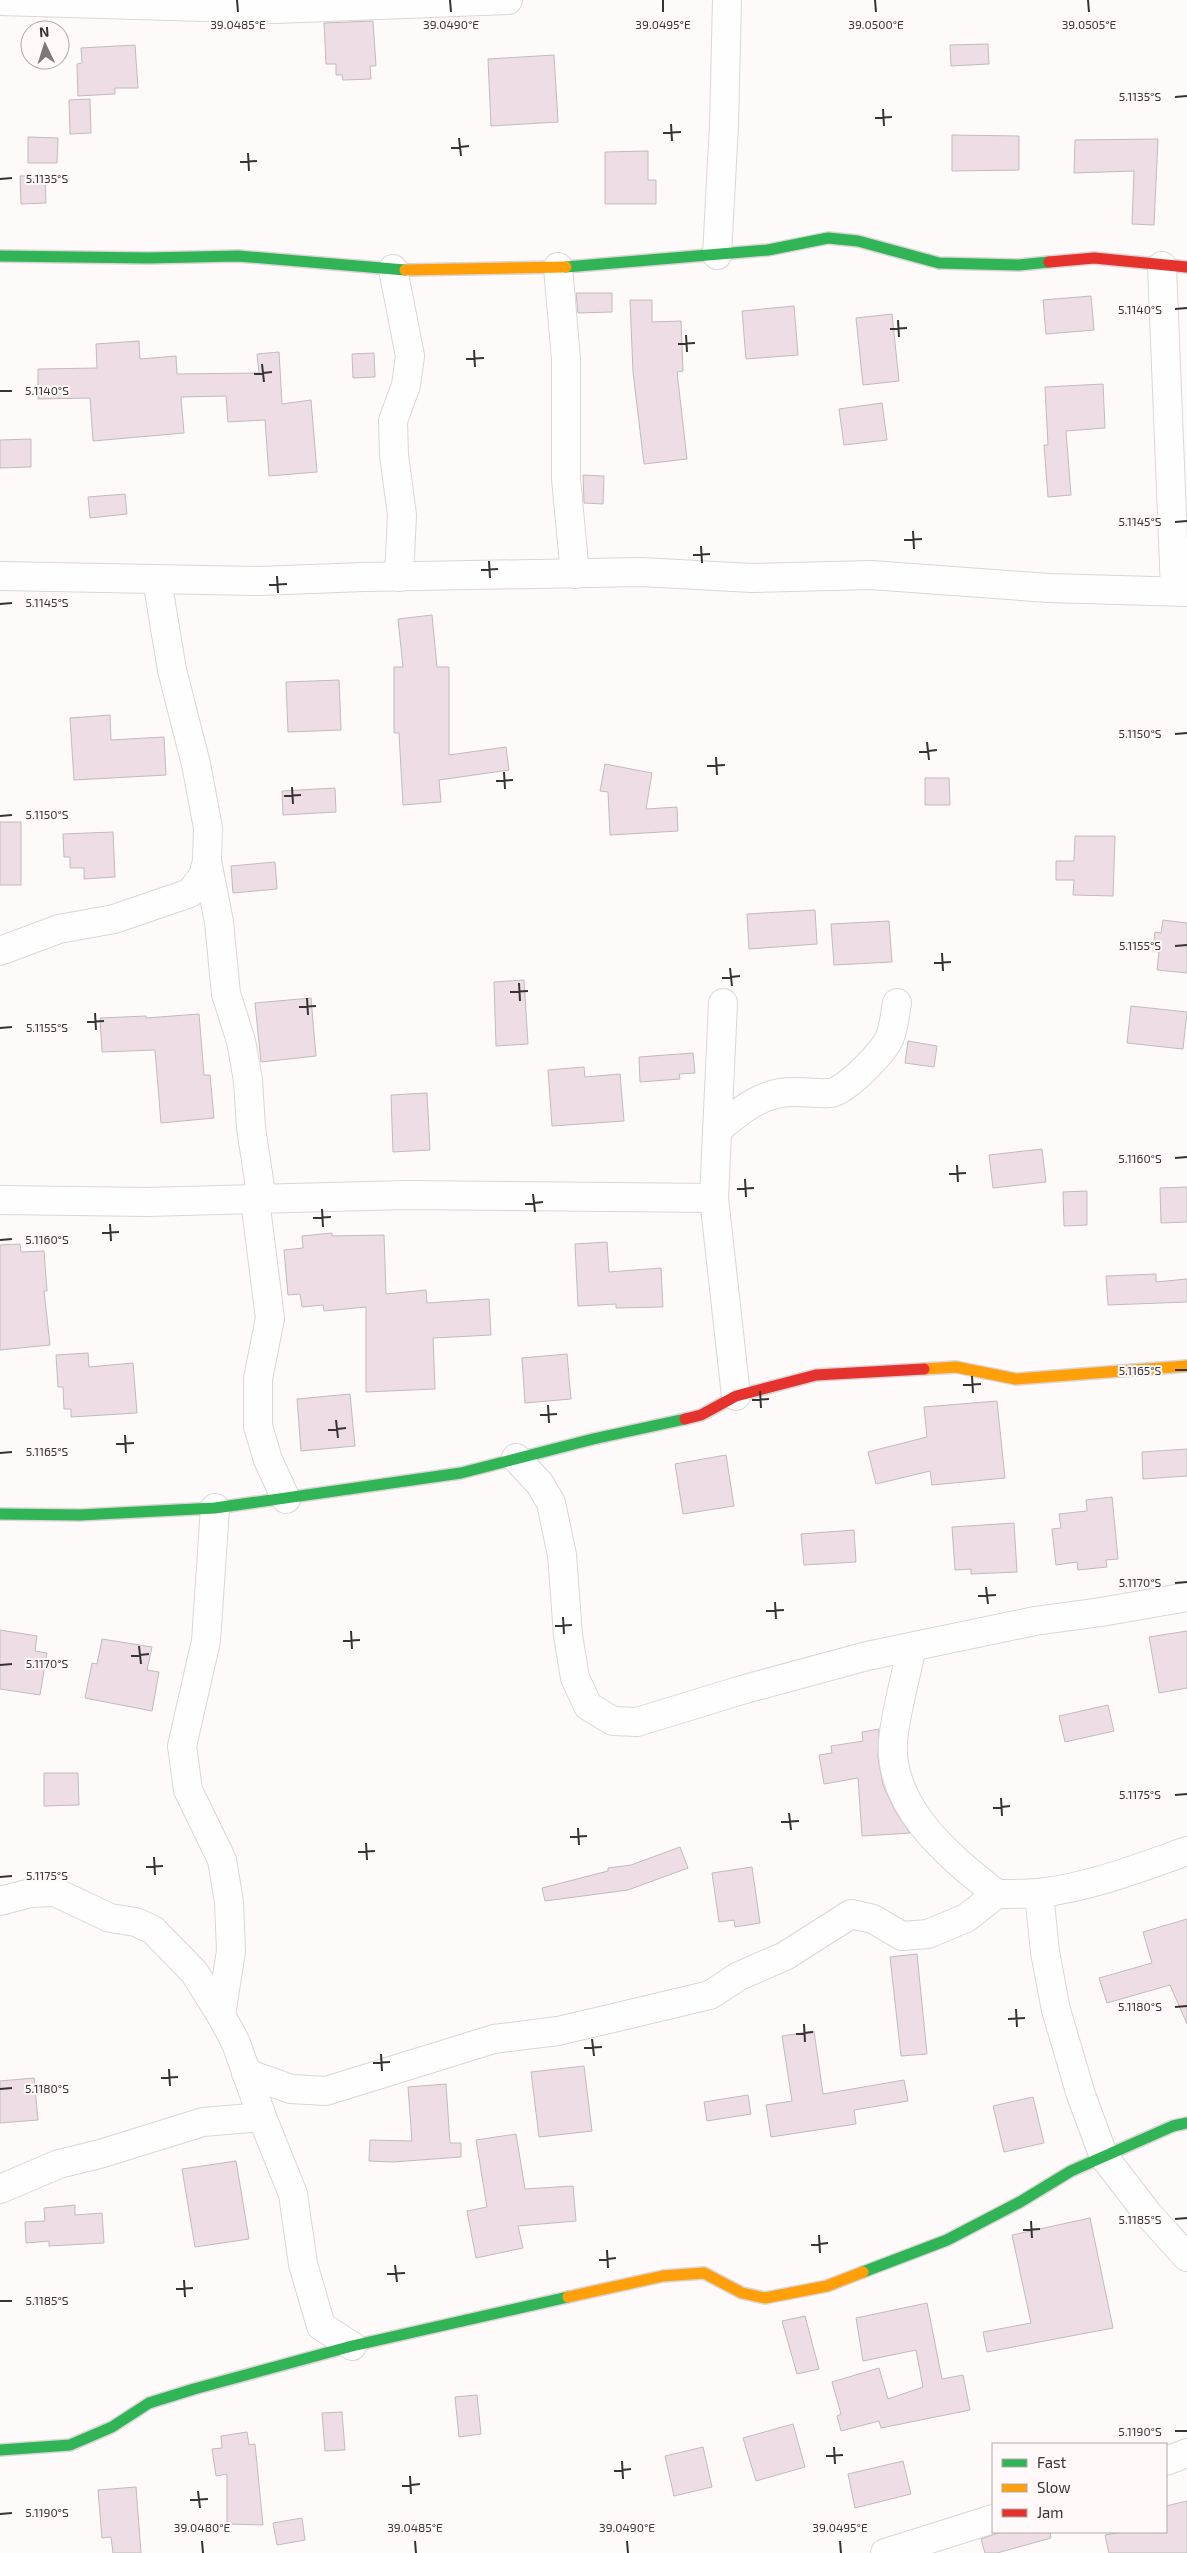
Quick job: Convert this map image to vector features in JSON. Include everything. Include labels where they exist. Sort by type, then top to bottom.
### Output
[{"type":"street","points":[[0,2],[130,2],[276,9],[508,0]]},
{"type":"street","points":[[717,255],[724,125],[727,0]]},
{"type":"street","points":[[0,256],[148,258],[238,256],[433,271],[558,267],[717,255],[768,250],[828,238],[858,241],[939,263],[1019,265],[1094,258],[1175,267],[1181,591],[1049,588],[871,576],[752,578],[641,572],[259,581],[0,576]]},
{"type":"street","points":[[558,267],[566,359],[566,479],[575,574]]},
{"type":"street","points":[[393,269],[410,356],[406,385],[393,421],[394,455],[402,515],[400,577]]},
{"type":"street","points":[[157,580],[172,670],[196,764],[208,828],[207,861],[219,922],[226,994],[241,1040],[248,1080],[270,1318],[258,1379],[258,1426],[268,1460],[286,1499]]},
{"type":"street","points":[[0,951],[59,929],[114,919],[190,893],[203,876],[207,861]]},
{"type":"street","points":[[722,1003],[714,1198],[736,1396]]},
{"type":"street","points":[[717,1130],[751,1103],[779,1093],[807,1090],[830,1093],[842,1089],[860,1075],[890,1038],[897,1003]]},
{"type":"street","points":[[0,1200],[258,1200],[406,1195],[714,1198]]},
{"type":"street","points":[[0,1514],[17,1516],[80,1515],[215,1508],[461,1472],[701,1415],[736,1396],[816,1375],[956,1367],[1016,1379],[1187,1366]]},
{"type":"street","points":[[516,1458],[540,1484],[551,1503],[562,1555],[568,1635],[575,1678],[588,1706],[613,1721],[637,1722],[745,1689],[867,1656],[1035,1621],[1101,1612],[1187,1596]]},
{"type":"street","points":[[215,1508],[206,1642],[182,1746],[188,1790],[222,1860],[229,1902],[231,1951],[221,2015]]},
{"type":"street","points":[[912,1647],[893,1734],[895,1771],[909,1808],[951,1858],[997,1894]]},
{"type":"street","points":[[246,2073],[291,2089],[326,2091],[494,2039],[558,2032],[710,1995],[740,1976],[785,1956],[851,1914],[873,1919],[902,1936],[928,1934],[966,1918],[997,1894],[1039,1893],[1134,1870],[1187,1851]]},
{"type":"street","points":[[0,1901],[32,1893],[55,1892],[110,1918],[136,1922],[153,1930],[194,1972],[236,2043],[262,2117],[293,2194],[303,2264],[321,2326],[352,2346]]},
{"type":"street","points":[[1039,1893],[1045,1952],[1056,2010],[1081,2095],[1104,2157],[1148,2214],[1187,2257]]},
{"type":"street","points":[[0,2189],[58,2164],[126,2147],[203,2122],[262,2117]]},
{"type":"street","points":[[0,2450],[25,2446],[70,2446],[112,2427],[149,2403],[352,2346],[664,2276],[704,2273],[742,2293],[765,2298],[827,2286],[947,2240],[1020,2202],[1072,2171],[1173,2126],[1187,2123]]},
{"type":"street","points":[[1167,2461],[1187,2453]]},
{"type":"street","points":[[885,2553],[992,2519]]},
{"type":"building","points":[[373,21],[376,66],[370,66],[371,79],[343,80],[342,75],[336,75],[336,64],[326,64],[324,23]]},
{"type":"building","points":[[988,44],[989,64],[951,66],[950,45]]},
{"type":"building","points":[[135,45],[138,88],[115,88],[115,94],[78,96],[77,64],[82,63],[81,48]]},
{"type":"building","points":[[554,55],[558,122],[491,126],[488,59]]},
{"type":"building","points":[[90,99],[91,133],[70,134],[69,100]]},
{"type":"building","points":[[952,135],[1019,136],[1019,170],[952,171]]},
{"type":"building","points":[[28,137],[58,138],[57,163],[28,163]]},
{"type":"building","points":[[1158,139],[1154,225],[1132,224],[1134,171],[1074,173],[1075,140]]},
{"type":"building","points":[[648,151],[648,180],[656,180],[656,204],[605,204],[605,152]]},
{"type":"building","points":[[45,175],[46,203],[21,204],[20,176]]},
{"type":"building","points":[[576,293],[612,293],[612,312],[578,313]]},
{"type":"building","points":[[1091,296],[1094,330],[1046,334],[1043,300]]},
{"type":"building","points":[[630,300],[652,300],[652,322],[681,321],[683,371],[677,372],[687,459],[644,464],[633,372]]},
{"type":"building","points":[[794,306],[798,355],[746,359],[742,311]]},
{"type":"building","points":[[892,314],[899,381],[863,385],[856,318]]},
{"type":"building","points":[[139,341],[140,359],[176,356],[177,374],[259,373],[257,354],[279,352],[282,404],[311,400],[317,472],[269,476],[265,420],[228,422],[226,396],[181,397],[184,433],[93,441],[90,398],[38,399],[38,369],[97,368],[96,344]]},
{"type":"building","points":[[374,353],[375,377],[353,378],[352,354]]},
{"type":"building","points":[[1103,384],[1105,428],[1066,431],[1071,495],[1048,497],[1044,445],[1048,445],[1045,387]]},
{"type":"building","points":[[882,403],[887,440],[844,445],[839,409]]},
{"type":"building","points":[[31,439],[31,467],[0,468],[0,440]]},
{"type":"building","points":[[583,475],[604,476],[603,504],[584,503]]},
{"type":"building","points":[[125,494],[127,514],[90,518],[88,497]]},
{"type":"building","points":[[432,615],[437,667],[449,667],[449,755],[506,747],[509,770],[439,780],[441,802],[403,805],[399,733],[394,733],[394,667],[403,667],[398,619]]},
{"type":"building","points":[[339,680],[341,730],[288,732],[286,682]]},
{"type":"building","points":[[110,715],[111,740],[164,737],[166,775],[74,780],[70,718]]},
{"type":"building","points":[[605,764],[652,773],[646,809],[677,807],[678,831],[610,835],[608,792],[600,791]]},
{"type":"building","points":[[925,778],[949,778],[950,805],[925,805]]},
{"type":"building","points":[[335,788],[336,812],[283,815],[282,791]]},
{"type":"building","points":[[0,822],[21,822],[21,885],[0,885]]},
{"type":"building","points":[[113,832],[115,877],[84,879],[84,868],[70,868],[70,857],[64,857],[63,834]]},
{"type":"building","points":[[1075,836],[1115,836],[1113,896],[1073,895],[1074,880],[1056,880],[1056,861],[1074,861]]},
{"type":"building","points":[[275,862],[277,889],[233,893],[231,866]]},
{"type":"building","points":[[815,910],[817,944],[749,949],[747,914]]},
{"type":"building","points":[[1163,920],[1187,923],[1187,973],[1157,970],[1159,952],[1153,951],[1155,932],[1161,933]]},
{"type":"building","points":[[889,921],[892,962],[834,965],[831,924]]},
{"type":"building","points":[[524,980],[528,1044],[496,1046],[494,982]]},
{"type":"building","points":[[311,998],[316,1056],[261,1062],[255,1003]]},
{"type":"building","points":[[1131,1006],[1187,1012],[1183,1049],[1127,1043]]},
{"type":"building","points":[[199,1014],[204,1075],[210,1075],[214,1118],[161,1123],[155,1050],[102,1052],[100,1018],[146,1016],[146,1018]]},
{"type":"building","points":[[908,1041],[937,1046],[934,1067],[905,1063]]},
{"type":"building","points":[[693,1053],[695,1073],[679,1074],[680,1079],[640,1082],[639,1057]]},
{"type":"building","points":[[584,1067],[585,1077],[620,1074],[624,1121],[552,1126],[548,1070]]},
{"type":"building","points":[[427,1093],[430,1150],[393,1152],[391,1095]]},
{"type":"building","points":[[1042,1149],[1046,1182],[993,1188],[989,1155]]},
{"type":"building","points":[[1187,1187],[1187,1222],[1161,1223],[1160,1188]]},
{"type":"building","points":[[1087,1191],[1087,1225],[1064,1226],[1063,1192]]},
{"type":"building","points":[[332,1233],[332,1236],[384,1235],[386,1294],[426,1290],[427,1303],[489,1299],[491,1335],[433,1338],[435,1389],[366,1392],[366,1307],[324,1311],[323,1305],[302,1307],[300,1294],[288,1295],[284,1250],[303,1248],[302,1236]]},
{"type":"building","points":[[607,1242],[609,1272],[661,1268],[663,1307],[616,1308],[616,1304],[578,1306],[575,1244]]},
{"type":"building","points":[[20,1244],[21,1252],[44,1251],[47,1291],[44,1291],[50,1345],[0,1350],[0,1245]]},
{"type":"building","points":[[1156,1274],[1156,1282],[1187,1279],[1187,1302],[1108,1305],[1106,1276]]},
{"type":"building","points":[[88,1353],[89,1367],[133,1363],[137,1413],[71,1417],[71,1409],[64,1409],[63,1387],[58,1387],[56,1355]]},
{"type":"building","points":[[567,1354],[571,1399],[525,1403],[522,1358]]},
{"type":"building","points":[[350,1394],[355,1446],[301,1451],[297,1399]]},
{"type":"building","points":[[997,1401],[1005,1478],[932,1485],[930,1471],[876,1484],[868,1452],[927,1437],[924,1407]]},
{"type":"building","points":[[1187,1449],[1187,1476],[1143,1479],[1142,1452]]},
{"type":"building","points":[[726,1455],[734,1506],[683,1514],[675,1464]]},
{"type":"building","points":[[1112,1497],[1118,1559],[1106,1560],[1107,1567],[1078,1570],[1077,1562],[1056,1565],[1052,1529],[1061,1528],[1059,1514],[1087,1511],[1086,1500]]},
{"type":"building","points":[[1014,1523],[1017,1572],[971,1574],[971,1569],[955,1570],[952,1527]]},
{"type":"building","points":[[854,1530],[856,1562],[804,1565],[801,1534]]},
{"type":"building","points":[[0,1630],[37,1636],[35,1651],[47,1653],[40,1695],[0,1689]]},
{"type":"building","points":[[1187,1631],[1187,1688],[1159,1693],[1149,1637]]},
{"type":"building","points":[[102,1639],[152,1647],[147,1670],[159,1672],[152,1711],[85,1698],[92,1663],[97,1664]]},
{"type":"building","points":[[1108,1705],[1114,1731],[1065,1742],[1059,1716]]},
{"type":"building","points":[[879,1729],[878,1758],[883,1785],[895,1811],[910,1833],[862,1836],[858,1778],[824,1784],[819,1755],[832,1753],[831,1746],[863,1741],[862,1732]]},
{"type":"building","points":[[44,1773],[78,1773],[79,1805],[44,1806]]},
{"type":"building","points":[[680,1847],[688,1868],[628,1890],[545,1901],[542,1888],[608,1871],[608,1868],[631,1865]]},
{"type":"building","points":[[752,1867],[760,1923],[735,1927],[734,1920],[719,1922],[712,1873]]},
{"type":"building","points":[[1187,1919],[1187,2024],[1170,1985],[1107,2003],[1099,1978],[1152,1963],[1143,1932]]},
{"type":"building","points":[[917,1954],[927,2054],[901,2056],[890,1957]]},
{"type":"building","points":[[814,2031],[823,2094],[904,2080],[908,2101],[854,2110],[856,2124],[771,2137],[766,2105],[792,2101],[782,2036]]},
{"type":"building","points":[[584,2066],[592,2131],[539,2137],[531,2072]]},
{"type":"building","points":[[34,2078],[38,2120],[0,2123],[0,2081]]},
{"type":"building","points":[[446,2084],[450,2143],[461,2143],[461,2157],[393,2162],[369,2161],[370,2140],[412,2141],[408,2087]]},
{"type":"building","points":[[748,2095],[751,2114],[707,2121],[704,2102]]},
{"type":"building","points":[[1033,2097],[1044,2143],[1004,2152],[993,2106]]},
{"type":"building","points":[[516,2134],[525,2189],[573,2186],[576,2221],[518,2226],[523,2248],[476,2258],[467,2211],[487,2207],[476,2140]]},
{"type":"building","points":[[236,2161],[249,2239],[195,2247],[182,2169]]},
{"type":"building","points":[[75,2205],[75,2215],[102,2213],[104,2243],[49,2246],[49,2241],[26,2243],[25,2222],[45,2221],[44,2208]]},
{"type":"building","points":[[1090,2218],[1113,2328],[987,2352],[983,2332],[1031,2323],[1012,2235]]},
{"type":"building","points":[[927,2303],[942,2379],[963,2375],[970,2410],[881,2428],[879,2421],[841,2431],[837,2416],[841,2414],[832,2382],[879,2368],[888,2399],[923,2387],[916,2350],[863,2361],[856,2318]]},
{"type":"building","points":[[805,2316],[819,2369],[797,2374],[782,2321]]},
{"type":"building","points":[[477,2395],[481,2434],[459,2437],[455,2397]]},
{"type":"building","points":[[342,2412],[345,2450],[325,2451],[322,2413]]},
{"type":"building","points":[[793,2424],[805,2467],[756,2481],[743,2438]]},
{"type":"building","points":[[247,2432],[249,2445],[255,2444],[263,2525],[227,2524],[227,2474],[216,2476],[212,2449],[222,2448],[221,2436]]},
{"type":"building","points":[[703,2447],[712,2487],[674,2496],[665,2456]]},
{"type":"building","points":[[903,2461],[911,2494],[855,2508],[848,2474]]},
{"type":"building","points":[[136,2487],[141,2553],[113,2553],[111,2537],[102,2538],[98,2490]]},
{"type":"building","points":[[1187,2501],[1187,2553],[1109,2553],[1105,2535],[1116,2533],[1167,2533],[1167,2506]]},
{"type":"building","points":[[302,2518],[305,2540],[277,2545],[273,2523]]},
{"type":"building","points":[[998,2533],[1050,2533],[1051,2538],[997,2553],[985,2553],[981,2539]]},
{"type":"traffic: fast","points":[[566,267],[768,250],[828,238],[858,241],[939,263],[1019,265],[1049,262]]},
{"type":"traffic: fast","points":[[0,256],[148,258],[238,256],[405,270]]},
{"type":"traffic: fast","points":[[0,1514],[80,1515],[215,1508],[461,1473],[593,1439],[685,1419]]},
{"type":"traffic: fast","points":[[863,2272],[947,2240],[1020,2202],[1071,2171],[1173,2126],[1187,2123]]},
{"type":"traffic: fast","points":[[0,2450],[70,2445],[112,2427],[149,2403],[194,2389],[352,2346],[568,2297]]},
{"type":"traffic: slow","points":[[405,270],[566,267]]},
{"type":"traffic: slow","points":[[924,1369],[956,1367],[1016,1379],[1187,1366]]},
{"type":"traffic: slow","points":[[568,2297],[663,2276],[704,2273],[742,2293],[765,2298],[827,2286],[863,2272]]},
{"type":"traffic: jam","points":[[1049,262],[1094,258],[1187,267]]},
{"type":"traffic: jam","points":[[685,1419],[701,1415],[736,1396],[816,1375],[924,1369]]}]
